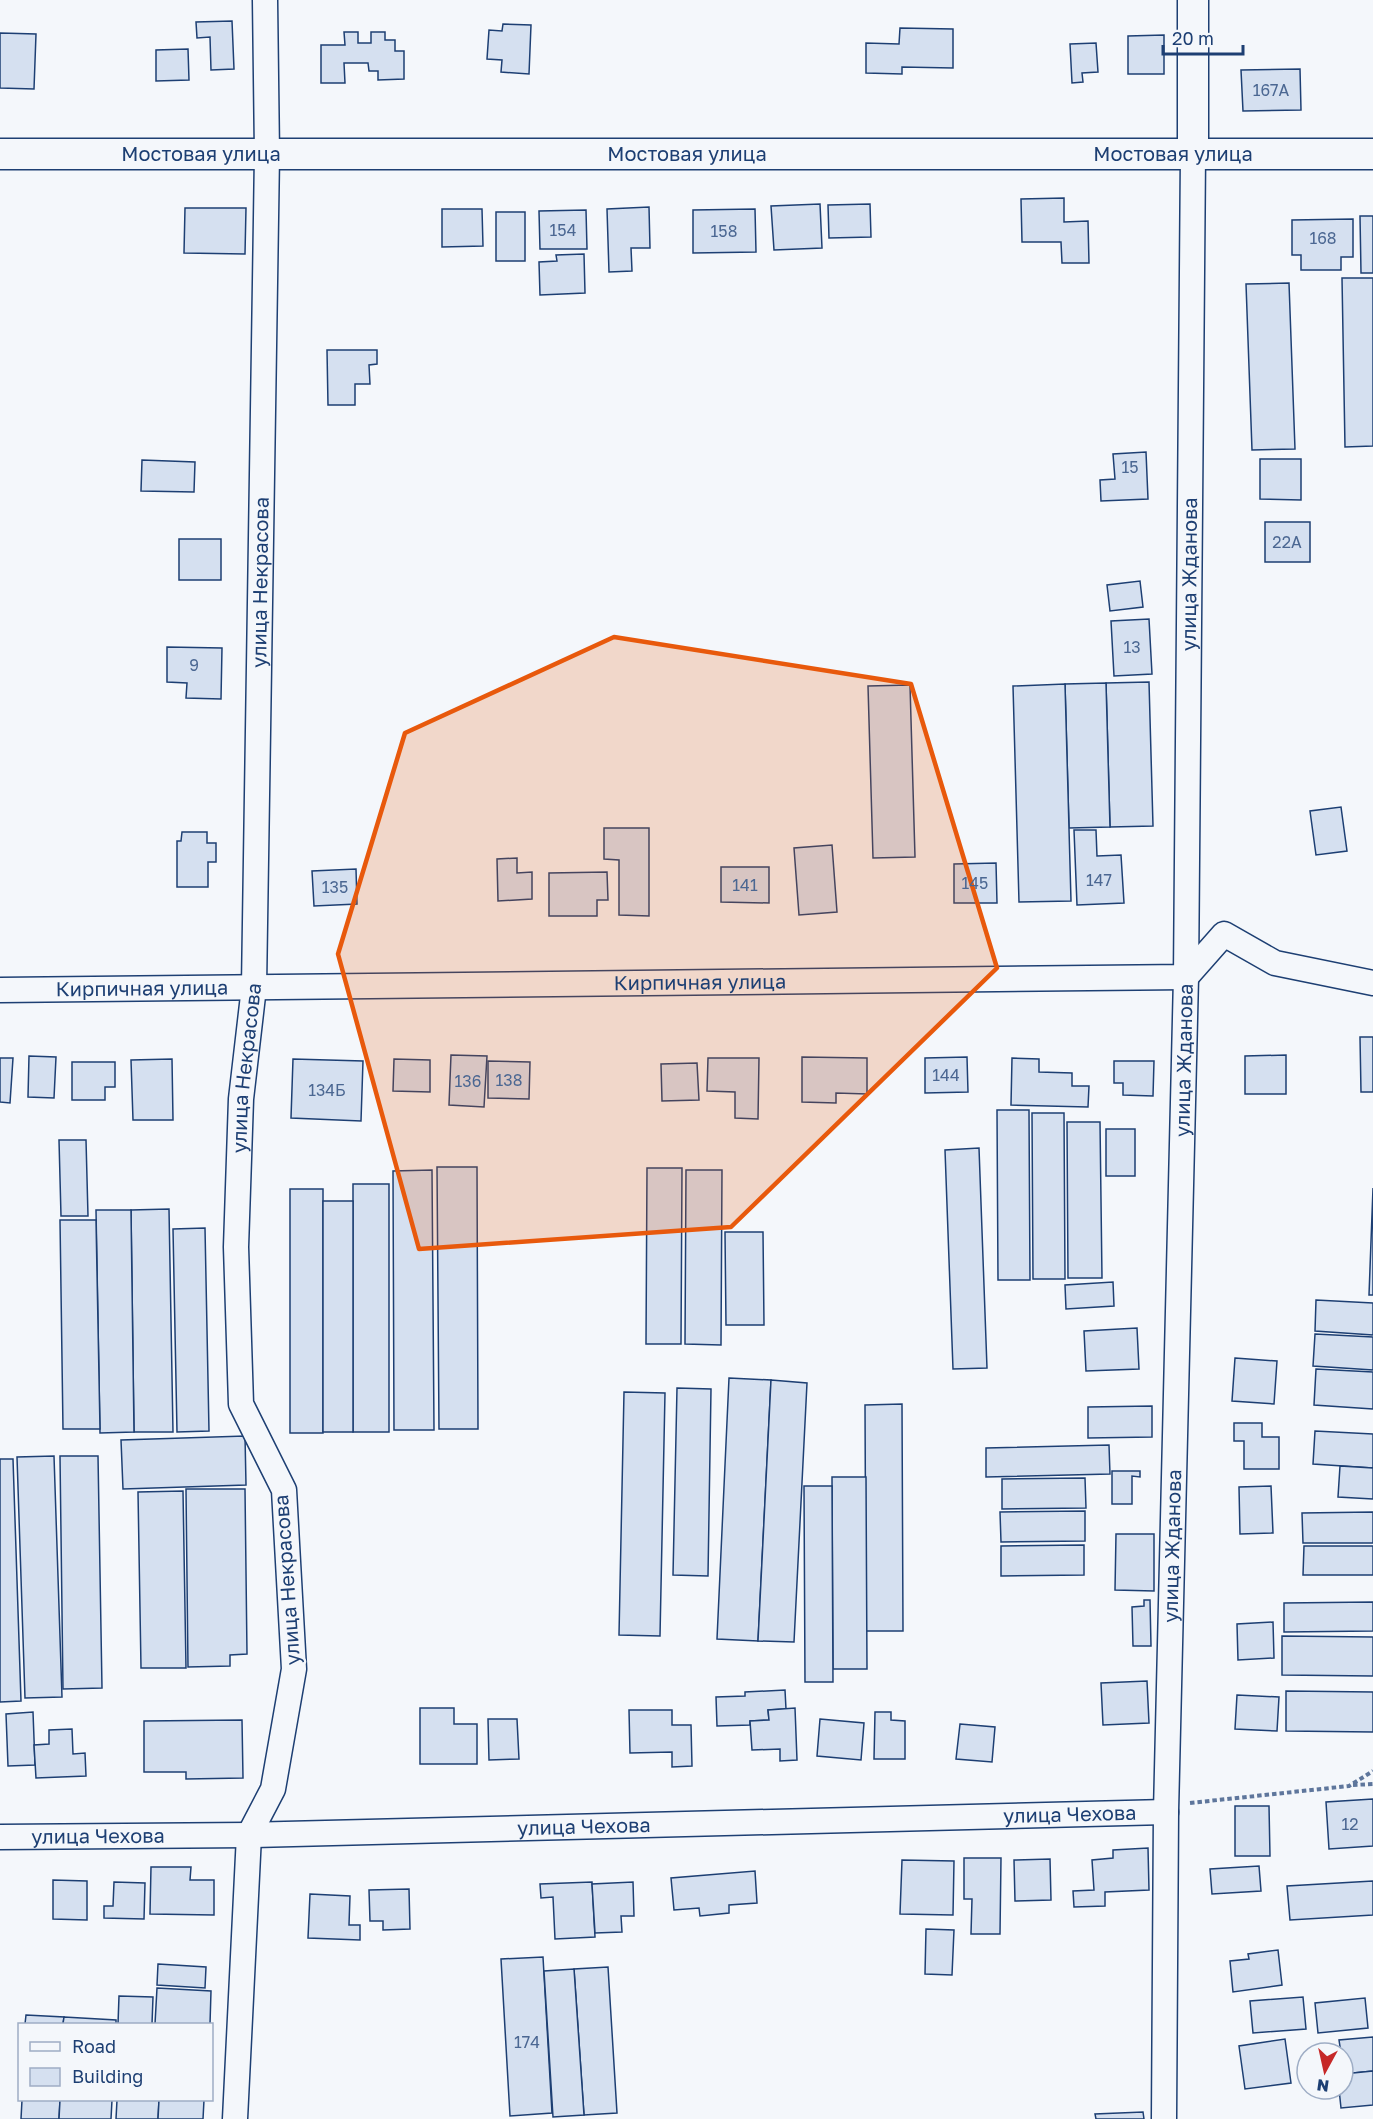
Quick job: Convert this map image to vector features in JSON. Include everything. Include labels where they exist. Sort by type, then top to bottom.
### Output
[{"type":"street","name":"улица Некрасова","points":[[235,2119],[249,1835],[273,1789],[294,1670],[284,1490],[241,1404],[236,1247],[241,1100],[254,987],[267,154],[265,0]]},
{"type":"street","name":"улица Жданова","points":[[1164,2119],[1166,1809],[1186,977],[1193,0]]},
{"type":"street","name":"Мостовая улица","points":[[0,154],[1373,154]]},
{"type":"street","points":[[1186,977],[1224,934],[1275,963],[1373,983]]},
{"type":"street","name":"Кирпичная улица","points":[[0,990],[1186,977]]},
{"type":"street","name":"улица Чехова","points":[[0,1837],[249,1835],[1166,1809]]},
{"type":"path","points":[[1349,1786],[1373,1771]]},
{"type":"path","points":[[1166,1809],[1373,1784]]},
{"type":"highlighted area","points":[[614,637],[911,684],[997,968],[731,1227],[419,1249],[338,954],[405,733]]},
{"type":"building","points":[[232,21],[234,69],[211,70],[210,37],[197,38],[196,22]]},
{"type":"building","points":[[503,24],[531,25],[529,74],[501,72],[502,60],[487,59],[489,30],[502,31]]},
{"type":"building","points":[[900,28],[953,29],[953,68],[902,67],[902,74],[866,73],[866,43],[899,44]]},
{"type":"building","points":[[344,32],[358,32],[358,43],[371,43],[371,32],[385,32],[385,40],[395,40],[395,51],[404,51],[404,79],[378,80],[378,71],[369,71],[368,63],[344,63],[345,83],[321,83],[321,45],[345,45]]},
{"type":"building","points":[[0,33],[36,34],[34,89],[0,88]]},
{"type":"building","points":[[1164,35],[1164,74],[1128,74],[1128,36]]},
{"type":"building","points":[[1096,43],[1098,72],[1082,73],[1083,82],[1072,83],[1070,44]]},
{"type":"building","points":[[188,49],[189,80],[156,81],[156,50]]},
{"type":"building","points":[[1300,69],[1301,110],[1243,111],[1241,70]]},
{"type":"building","points":[[1064,198],[1064,222],[1088,221],[1089,263],[1062,263],[1061,242],[1022,242],[1021,199]]},
{"type":"building","points":[[820,204],[822,248],[774,250],[771,206]]},
{"type":"building","points":[[870,204],[871,237],[829,238],[828,205]]},
{"type":"building","points":[[649,207],[650,248],[631,248],[632,271],[609,272],[607,209]]},
{"type":"building","points":[[185,208],[246,208],[245,254],[184,253]]},
{"type":"building","points":[[442,209],[482,209],[483,246],[442,247]]},
{"type":"building","points":[[755,209],[756,252],[693,253],[693,210]]},
{"type":"building","points":[[586,210],[587,249],[540,249],[539,211]]},
{"type":"building","points":[[496,212],[525,212],[525,261],[496,261]]},
{"type":"building","points":[[1360,216],[1373,216],[1373,273],[1361,273]]},
{"type":"building","points":[[1353,219],[1353,257],[1341,257],[1341,270],[1301,270],[1301,255],[1292,255],[1292,220]]},
{"type":"building","points":[[584,254],[585,293],[540,295],[539,262],[557,261],[556,255]]},
{"type":"building","points":[[1342,278],[1373,278],[1373,446],[1345,447]]},
{"type":"building","points":[[1289,283],[1295,449],[1252,450],[1246,284]]},
{"type":"building","points":[[327,350],[377,350],[377,364],[369,365],[370,384],[355,384],[355,405],[328,405]]},
{"type":"building","points":[[1146,452],[1148,499],[1101,501],[1100,480],[1115,479],[1113,454]]},
{"type":"building","points":[[1260,459],[1301,459],[1301,500],[1260,499]]},
{"type":"building","points":[[142,460],[195,462],[194,492],[141,491]]},
{"type":"building","points":[[1265,522],[1310,522],[1310,562],[1265,562]]},
{"type":"building","points":[[179,539],[221,539],[221,580],[179,580]]},
{"type":"building","points":[[1140,581],[1143,607],[1110,611],[1107,585]]},
{"type":"building","points":[[1149,619],[1152,674],[1114,676],[1111,621]]},
{"type":"building","points":[[167,647],[222,648],[221,699],[186,698],[187,683],[167,682]]},
{"type":"building","points":[[1149,682],[1153,826],[1110,827],[1106,683]]},
{"type":"building","points":[[1106,683],[1110,827],[1069,828],[1065,684]]},
{"type":"building","points":[[1065,684],[1071,901],[1019,902],[1013,686]]},
{"type":"building","points":[[910,685],[915,857],[873,858],[868,686]]},
{"type":"building","points":[[1341,807],[1347,851],[1316,855],[1310,811]]},
{"type":"building","points":[[604,828],[649,828],[649,916],[619,915],[619,860],[604,859]]},
{"type":"building","points":[[1074,830],[1096,830],[1097,856],[1121,855],[1124,903],[1077,905]]},
{"type":"building","points":[[182,832],[207,832],[207,843],[216,843],[216,862],[208,862],[208,887],[177,887],[177,841],[181,841]]},
{"type":"building","points":[[832,845],[837,912],[799,915],[794,848]]},
{"type":"building","points":[[517,858],[517,873],[532,872],[532,899],[498,901],[497,859]]},
{"type":"building","points":[[996,863],[997,903],[954,903],[954,864]]},
{"type":"building","points":[[721,867],[769,867],[769,903],[721,902]]},
{"type":"building","points":[[356,869],[357,904],[314,906],[312,871]]},
{"type":"building","points":[[607,872],[608,900],[597,900],[597,916],[549,916],[549,873]]},
{"type":"building","points":[[1360,1037],[1373,1037],[1373,1092],[1361,1092]]},
{"type":"building","points":[[451,1055],[487,1056],[484,1107],[449,1105]]},
{"type":"building","points":[[1286,1055],[1286,1094],[1245,1094],[1245,1056]]},
{"type":"building","points":[[29,1056],[56,1057],[54,1098],[28,1097]]},
{"type":"building","points":[[802,1057],[867,1058],[867,1094],[836,1093],[836,1103],[802,1102]]},
{"type":"building","points":[[967,1057],[968,1092],[925,1093],[925,1058]]},
{"type":"building","points":[[0,1058],[13,1058],[10,1103],[0,1102]]},
{"type":"building","points":[[708,1058],[759,1058],[758,1119],[735,1118],[735,1092],[707,1091]]},
{"type":"building","points":[[1012,1058],[1039,1059],[1039,1072],[1072,1073],[1072,1086],[1089,1086],[1088,1107],[1011,1105]]},
{"type":"building","points":[[172,1059],[173,1120],[133,1120],[131,1060]]},
{"type":"building","points":[[293,1059],[363,1061],[361,1121],[291,1118]]},
{"type":"building","points":[[394,1059],[430,1060],[430,1092],[393,1091]]},
{"type":"building","points":[[488,1061],[530,1062],[529,1099],[488,1098]]},
{"type":"building","points":[[1114,1061],[1154,1061],[1153,1096],[1123,1095],[1123,1083],[1114,1083]]},
{"type":"building","points":[[72,1062],[115,1062],[115,1087],[105,1087],[105,1100],[72,1100]]},
{"type":"building","points":[[697,1063],[699,1100],[662,1101],[661,1064]]},
{"type":"building","points":[[997,1110],[1029,1110],[1030,1280],[998,1280]]},
{"type":"building","points":[[1032,1113],[1064,1113],[1065,1279],[1033,1279]]},
{"type":"building","points":[[1067,1122],[1100,1122],[1102,1278],[1068,1278]]},
{"type":"building","points":[[1106,1129],[1135,1129],[1135,1176],[1106,1176]]},
{"type":"building","points":[[59,1140],[86,1140],[88,1216],[61,1216]]},
{"type":"building","points":[[979,1148],[987,1368],[953,1369],[945,1150]]},
{"type":"building","points":[[437,1167],[477,1167],[478,1429],[439,1429]]},
{"type":"building","points":[[647,1168],[682,1168],[681,1344],[646,1344]]},
{"type":"building","points":[[432,1170],[434,1430],[394,1430],[393,1171]]},
{"type":"building","points":[[686,1170],[722,1170],[721,1345],[685,1344]]},
{"type":"building","points":[[353,1184],[389,1184],[389,1432],[353,1432]]},
{"type":"building","points":[[1373,1188],[1373,1295],[1369,1295]]},
{"type":"building","points":[[290,1189],[323,1189],[323,1433],[290,1433]]},
{"type":"building","points":[[323,1201],[353,1201],[353,1432],[323,1432]]},
{"type":"building","points":[[169,1209],[173,1432],[134,1432],[131,1210]]},
{"type":"building","points":[[96,1210],[131,1210],[134,1432],[100,1433]]},
{"type":"building","points":[[60,1220],[96,1220],[100,1429],[63,1429]]},
{"type":"building","points":[[205,1228],[209,1431],[177,1432],[173,1229]]},
{"type":"building","points":[[725,1232],[763,1232],[764,1325],[726,1325]]},
{"type":"building","points":[[1113,1282],[1114,1306],[1066,1309],[1065,1285]]},
{"type":"building","points":[[1316,1300],[1373,1303],[1373,1335],[1315,1331]]},
{"type":"building","points":[[1137,1328],[1139,1369],[1086,1371],[1084,1331]]},
{"type":"building","points":[[1315,1334],[1373,1337],[1373,1370],[1313,1366]]},
{"type":"building","points":[[1235,1358],[1277,1361],[1274,1404],[1232,1401]]},
{"type":"building","points":[[1316,1369],[1373,1372],[1373,1409],[1314,1405]]},
{"type":"building","points":[[729,1378],[771,1380],[758,1641],[717,1639]]},
{"type":"building","points":[[771,1380],[807,1383],[794,1642],[758,1641]]},
{"type":"building","points":[[677,1388],[711,1389],[708,1576],[673,1575]]},
{"type":"building","points":[[624,1392],[665,1393],[660,1636],[619,1635]]},
{"type":"building","points":[[902,1404],[903,1631],[866,1631],[865,1405]]},
{"type":"building","points":[[1152,1406],[1152,1437],[1088,1438],[1088,1407]]},
{"type":"building","points":[[1234,1423],[1262,1423],[1262,1437],[1279,1437],[1279,1469],[1244,1469],[1244,1441],[1234,1441]]},
{"type":"building","points":[[1315,1431],[1373,1434],[1373,1468],[1313,1464]]},
{"type":"building","points":[[245,1436],[246,1485],[123,1489],[121,1440]]},
{"type":"building","points":[[1109,1445],[1110,1474],[986,1477],[986,1448]]},
{"type":"building","points":[[54,1456],[62,1697],[25,1698],[17,1457]]},
{"type":"building","points":[[60,1456],[98,1456],[102,1688],[63,1689]]},
{"type":"building","points":[[0,1459],[13,1459],[21,1701],[0,1702]]},
{"type":"building","points":[[1340,1466],[1373,1468],[1373,1499],[1338,1497]]},
{"type":"building","points":[[1112,1471],[1140,1471],[1140,1477],[1132,1476],[1132,1504],[1112,1504]]},
{"type":"building","points":[[832,1477],[866,1477],[867,1669],[833,1669]]},
{"type":"building","points":[[1085,1478],[1086,1508],[1002,1509],[1002,1479]]},
{"type":"building","points":[[804,1486],[832,1486],[833,1682],[805,1682]]},
{"type":"building","points":[[1271,1486],[1273,1533],[1240,1534],[1239,1487]]},
{"type":"building","points":[[186,1489],[245,1489],[247,1654],[230,1655],[230,1666],[188,1667]]},
{"type":"building","points":[[183,1491],[186,1668],[141,1668],[138,1492]]},
{"type":"building","points":[[1085,1511],[1085,1541],[1001,1542],[1000,1512]]},
{"type":"building","points":[[1373,1512],[1373,1543],[1303,1543],[1302,1513]]},
{"type":"building","points":[[1116,1534],[1154,1534],[1154,1591],[1115,1590]]},
{"type":"building","points":[[1084,1545],[1084,1575],[1001,1576],[1001,1546]]},
{"type":"building","points":[[1304,1546],[1373,1546],[1373,1575],[1303,1575]]},
{"type":"building","points":[[1144,1600],[1150,1600],[1151,1646],[1133,1646],[1132,1607],[1144,1606]]},
{"type":"building","points":[[1373,1602],[1373,1631],[1284,1632],[1284,1603]]},
{"type":"building","points":[[1273,1622],[1274,1658],[1238,1660],[1237,1624]]},
{"type":"building","points":[[1282,1636],[1373,1637],[1373,1676],[1282,1675]]},
{"type":"building","points":[[1147,1681],[1149,1723],[1103,1725],[1101,1683]]},
{"type":"building","points":[[785,1690],[786,1709],[768,1710],[769,1720],[750,1721],[750,1725],[717,1726],[716,1697],[745,1696],[745,1692]]},
{"type":"building","points":[[1286,1691],[1373,1692],[1373,1732],[1286,1731]]},
{"type":"building","points":[[1237,1695],[1279,1697],[1277,1731],[1235,1729]]},
{"type":"building","points":[[420,1708],[454,1708],[454,1724],[477,1724],[477,1764],[420,1764]]},
{"type":"building","points":[[795,1708],[797,1760],[780,1761],[780,1749],[752,1750],[750,1721],[769,1720],[768,1710]]},
{"type":"building","points":[[629,1710],[672,1710],[672,1725],[691,1725],[692,1766],[672,1767],[672,1752],[630,1753]]},
{"type":"building","points":[[33,1712],[35,1765],[8,1766],[6,1714]]},
{"type":"building","points":[[875,1712],[891,1712],[891,1720],[905,1721],[905,1759],[874,1759]]},
{"type":"building","points":[[488,1719],[517,1719],[519,1759],[489,1760]]},
{"type":"building","points":[[820,1719],[864,1723],[861,1760],[817,1756]]},
{"type":"building","points":[[242,1720],[243,1778],[186,1779],[186,1772],[144,1772],[144,1721]]},
{"type":"building","points":[[960,1724],[995,1727],[992,1762],[956,1759]]},
{"type":"building","points":[[72,1729],[73,1754],[85,1753],[86,1776],[36,1778],[34,1745],[49,1744],[49,1730]]},
{"type":"building","points":[[1373,1799],[1373,1846],[1329,1849],[1326,1802]]},
{"type":"building","points":[[1235,1806],[1269,1806],[1270,1856],[1235,1856]]},
{"type":"building","points":[[1148,1848],[1149,1890],[1105,1892],[1105,1906],[1074,1907],[1073,1891],[1094,1890],[1092,1860],[1113,1858],[1113,1850]]},
{"type":"building","points":[[964,1858],[1001,1858],[1000,1934],[971,1934],[972,1899],[964,1899]]},
{"type":"building","points":[[1050,1859],[1051,1900],[1015,1901],[1014,1860]]},
{"type":"building","points":[[902,1860],[954,1861],[953,1915],[900,1914]]},
{"type":"building","points":[[1259,1866],[1261,1891],[1212,1894],[1210,1869]]},
{"type":"building","points":[[151,1867],[191,1867],[190,1880],[214,1880],[214,1915],[150,1914]]},
{"type":"building","points":[[755,1871],[757,1903],[729,1905],[729,1913],[700,1916],[699,1908],[674,1910],[671,1878]]},
{"type":"building","points":[[53,1880],[87,1881],[87,1920],[53,1919]]},
{"type":"building","points":[[1373,1881],[1373,1915],[1290,1920],[1287,1886]]},
{"type":"building","points":[[114,1882],[145,1883],[144,1919],[104,1918],[104,1906],[113,1906]]},
{"type":"building","points":[[592,1882],[595,1937],[555,1939],[553,1897],[541,1898],[540,1884]]},
{"type":"building","points":[[633,1882],[634,1916],[621,1916],[622,1932],[595,1933],[592,1884]]},
{"type":"building","points":[[409,1889],[410,1929],[383,1930],[383,1921],[370,1921],[369,1890]]},
{"type":"building","points":[[310,1894],[350,1896],[349,1925],[360,1925],[360,1940],[308,1938]]},
{"type":"building","points":[[926,1929],[954,1930],[952,1975],[925,1974]]},
{"type":"building","points":[[1278,1950],[1282,1985],[1233,1992],[1230,1961],[1249,1959],[1248,1954]]},
{"type":"building","points":[[543,1957],[552,2113],[510,2116],[501,1959]]},
{"type":"building","points":[[158,1964],[206,1967],[205,1988],[157,1985]]},
{"type":"building","points":[[608,1967],[617,2113],[584,2115],[574,1969]]},
{"type":"building","points":[[574,1969],[584,2115],[553,2117],[544,1971]]},
{"type":"building","points":[[157,1988],[211,1991],[210,2023],[155,2023]]},
{"type":"building","points":[[119,1996],[153,1997],[152,2023],[118,2023]]},
{"type":"building","points":[[1303,1997],[1306,2029],[1253,2033],[1250,2001]]},
{"type":"building","points":[[1365,1998],[1368,2028],[1318,2033],[1315,2003]]},
{"type":"building","points":[[26,2015],[64,2017],[63,2023],[25,2023]]},
{"type":"building","points":[[64,2017],[116,2020],[116,2023],[63,2023]]},
{"type":"building","points":[[1373,2037],[1373,2071],[1355,2073],[1355,2041],[1339,2040]]},
{"type":"building","points":[[1285,2039],[1291,2083],[1245,2089],[1239,2046]]},
{"type":"building","points":[[1373,2071],[1373,2105],[1341,2108],[1340,2101],[1355,2101],[1355,2073]]},
{"type":"building","points":[[22,2101],[60,2101],[59,2119],[21,2119]]},
{"type":"building","points":[[60,2101],[112,2101],[111,2119],[59,2119]]},
{"type":"building","points":[[117,2101],[159,2101],[158,2119],[116,2119]]},
{"type":"building","points":[[159,2101],[204,2101],[203,2119],[158,2119]]},
{"type":"building","points":[[1143,2112],[1144,2119],[1096,2119],[1095,2114]]}]
